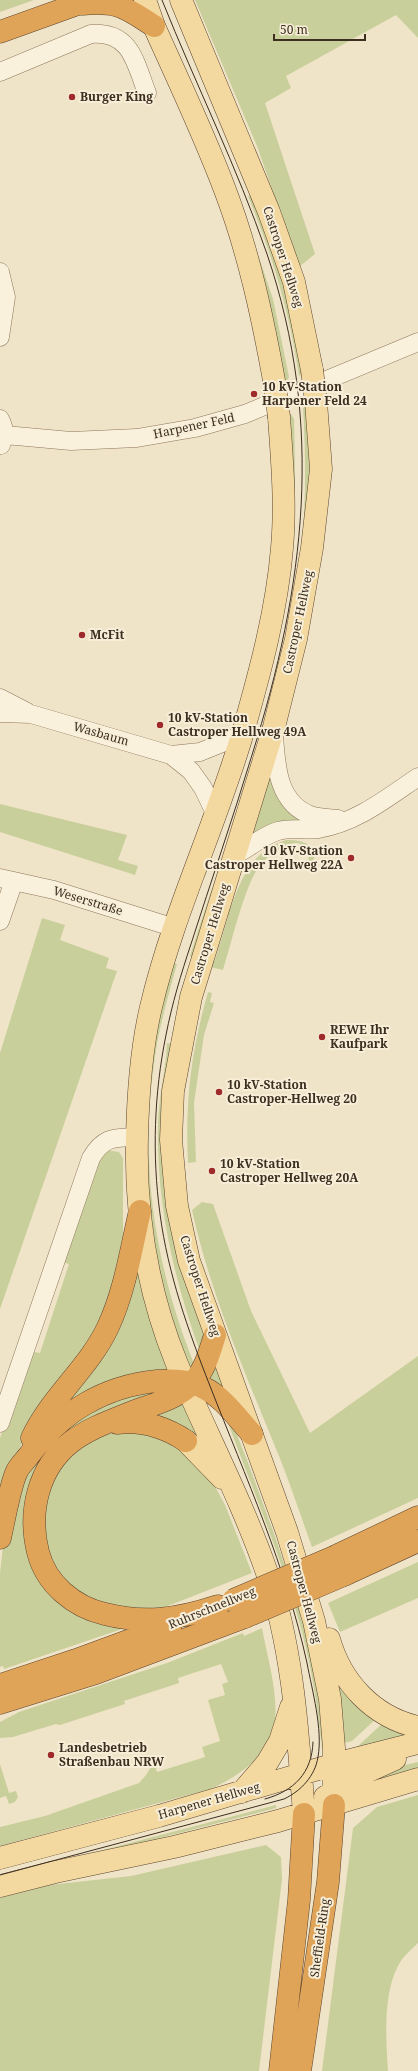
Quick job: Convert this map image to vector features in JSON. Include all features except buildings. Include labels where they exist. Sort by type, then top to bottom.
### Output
[{"type":"highway","points":[[0,32],[78,1]]},
{"type":"highway","points":[[0,22],[78,1],[101,2],[122,6],[154,26]]},
{"type":"highway","points":[[0,1538],[17,1472],[35,1431],[94,1351],[108,1327],[118,1303],[140,1212]]},
{"type":"highway","points":[[215,1335],[206,1364],[188,1384],[173,1397],[100,1426],[85,1433],[66,1446],[51,1464],[40,1483],[35,1502],[34,1522],[35,1540],[40,1559],[49,1577],[77,1603],[95,1612],[131,1620],[167,1620],[230,1609]]},
{"type":"highway","points":[[17,1472],[53,1426],[75,1410],[99,1396],[124,1386],[145,1382],[188,1384],[213,1394],[252,1434]]},
{"type":"highway","points":[[100,1426],[130,1421],[146,1423],[165,1428],[186,1441]]},
{"type":"highway","name":"Ruhrschnellweg","points":[[0,1703],[96,1673],[230,1609],[302,1593],[342,1569],[418,1517]]},
{"type":"highway","name":"Ruhrschnellweg","points":[[0,1685],[230,1609],[418,1541]]},
{"type":"highway","points":[[342,1569],[418,1552]]},
{"type":"highway","name":"Sheffield-Ring","points":[[300,2071],[328,1882],[334,1798]]},
{"type":"highway","name":"Sheffield-Ring","points":[[280,2071],[299,1900],[304,1814]]},
{"type":"main road","points":[[144,0],[225,191],[251,272],[262,311],[275,386],[279,417],[283,476],[282,548],[270,625],[242,735],[175,928],[150,1010],[142,1062],[137,1137],[140,1212],[149,1269],[158,1308],[188,1384],[236,1494],[268,1574],[281,1626],[293,1700],[304,1814]]},
{"type":"main road","name":"Castroper Hellweg","points":[[181,0],[274,224],[294,282],[312,370],[321,469],[316,518],[296,639],[274,727],[233,856],[186,1019],[176,1068],[171,1114],[173,1169],[183,1239],[189,1261],[288,1532],[314,1621],[330,1700],[335,1764],[334,1798]]},
{"type":"main road","points":[[186,1441],[236,1494]]},
{"type":"main road","points":[[314,1621],[327,1634],[340,1667],[361,1696],[384,1715],[401,1723],[418,1727]]},
{"type":"main road","points":[[241,1793],[268,1763],[280,1741],[293,1700]]},
{"type":"main road","name":"Harpener Hellweg","points":[[0,1858],[241,1793],[335,1764],[418,1743]]},
{"type":"main road","points":[[0,1886],[56,1872],[174,1847],[304,1814],[334,1798],[362,1774],[418,1748]]},
{"type":"main road","points":[[334,1798],[418,1778]]},
{"type":"street","points":[[0,72],[91,34],[105,33],[116,37],[126,46],[147,93]]},
{"type":"street","points":[[0,272],[6,297],[0,337]]},
{"type":"street","name":"Harpener Feld","points":[[2,433],[71,441],[137,438],[195,428],[245,414],[418,342]]},
{"type":"street","name":"Wasbaum","points":[[0,698],[31,714],[171,755],[200,752],[242,735]]},
{"type":"street","name":"Wasbaum","points":[[0,713],[31,714]]},
{"type":"street","points":[[274,727],[275,754],[279,779],[288,799],[298,809],[314,816],[347,820]]},
{"type":"street","name":"Wasbaum","points":[[171,755],[191,771],[203,788],[215,813]]},
{"type":"street","points":[[233,856],[266,836],[278,831],[290,828],[318,829],[347,820],[373,808],[418,777]]},
{"type":"street","points":[[0,921],[7,879]]},
{"type":"street","name":"Weserstraße","points":[[7,879],[54,890],[175,928]]},
{"type":"street","points":[[0,1423],[91,1158],[100,1145],[111,1138],[137,1137]]},
{"type":"green space","points":[[0,0],[34,0],[0,12]]},
{"type":"green space","points":[[195,0],[418,0],[418,38],[396,15],[286,76],[291,88],[265,103],[315,254],[299,267],[257,146]]},
{"type":"green space","points":[[251,195],[284,281],[305,373],[299,376],[286,309],[266,243],[248,196]]},
{"type":"green space","points":[[240,201],[273,299],[289,377],[287,381],[282,383]]},
{"type":"green space","points":[[309,405],[312,484],[306,545],[296,605],[283,664],[267,724],[195,958],[190,956],[256,758],[284,657],[294,606],[301,555],[305,482],[303,408]]},
{"type":"green space","points":[[290,413],[294,419],[295,478],[293,537],[288,581],[271,667],[233,794],[205,877],[201,875],[231,793],[258,710],[279,625],[286,582],[292,523],[292,492],[286,414]]},
{"type":"green space","points":[[270,769],[306,819],[251,839]]},
{"type":"green space","points":[[0,804],[127,835],[118,860],[138,866],[135,875],[0,832]]},
{"type":"green space","points":[[286,840],[301,841],[311,847],[314,851],[312,863],[306,870],[309,859],[308,854],[306,849],[301,844],[296,843],[282,847],[260,865],[254,874],[244,900],[223,970],[210,967],[212,961],[215,960],[228,917],[226,916],[228,909],[230,909],[239,886],[249,867],[264,851]]},
{"type":"green space","points":[[42,918],[65,925],[60,940],[109,958],[106,968],[117,971],[0,1309],[0,1053]]},
{"type":"green space","points":[[172,962],[177,964],[158,1039],[150,1103],[150,1180],[154,1218],[161,1255],[181,1330],[195,1366],[192,1367],[186,1364],[155,1260],[144,1159],[150,1059]]},
{"type":"green space","points":[[208,992],[212,993],[210,1002],[214,1003],[204,1035],[194,1103],[196,1162],[188,1163],[187,1118],[190,1076],[197,1035]]},
{"type":"green space","points":[[167,1043],[171,1044],[166,1078],[204,1332],[202,1357],[175,1271],[160,1183],[158,1122]]},
{"type":"green space","points":[[106,1150],[119,1152],[123,1158],[123,1248],[102,1325],[31,1427],[15,1456],[0,1503],[0,1438],[30,1351],[40,1353],[69,1264],[62,1262],[97,1156]]},
{"type":"green space","points":[[202,1202],[213,1204],[251,1311],[310,1433],[418,1356],[418,1498],[312,1547],[283,1467],[230,1335],[209,1273],[192,1210]]},
{"type":"green space","points":[[133,1250],[172,1372],[58,1407]]},
{"type":"green space","points":[[215,1361],[230,1397],[211,1383],[210,1375]]},
{"type":"green space","points":[[132,1390],[169,1391],[39,1468],[45,1579],[134,1625],[4,1669],[3,1666],[0,1667],[0,1573],[3,1545],[9,1513],[34,1457],[70,1420]]},
{"type":"green space","points":[[182,1401],[201,1442],[145,1417]]},
{"type":"green space","points":[[225,1415],[235,1430],[247,1460],[276,1539],[311,1646],[328,1747],[322,1748],[312,1679],[296,1611],[271,1537]]},
{"type":"green space","points":[[118,1429],[166,1436],[209,1475],[225,1505],[252,1573],[155,1611],[134,1611],[79,1598],[47,1557],[41,1518],[53,1476],[76,1448]]},
{"type":"green space","points":[[418,1562],[418,1598],[340,1632],[328,1603]]},
{"type":"green space","points":[[262,1628],[272,1674],[276,1709],[275,1720],[268,1743],[252,1763],[232,1778],[210,1789],[0,1846],[0,1827],[45,1816],[139,1783],[154,1762],[157,1772],[205,1757],[202,1747],[220,1741],[208,1700],[225,1695],[222,1684],[228,1682],[221,1664],[178,1678],[179,1683],[124,1701],[125,1704],[60,1725],[56,1724],[13,1737],[0,1738],[0,1722],[19,1712],[167,1663],[243,1633],[244,1636]]},
{"type":"green space","points":[[334,1667],[377,1718],[352,1741],[341,1744]]},
{"type":"green space","points":[[384,1722],[418,1732],[341,1752],[358,1746]]},
{"type":"green space","points":[[418,1762],[418,1769],[359,1785],[400,1766]]},
{"type":"green space","points":[[0,1764],[9,1793],[16,1791],[18,1797],[15,1802],[9,1804],[6,1796],[0,1798]]},
{"type":"green space","points":[[418,1795],[418,1943],[403,1958],[396,1970],[388,1998],[386,2029],[388,2071],[322,2071],[353,1828],[377,1807]]},
{"type":"green space","points":[[276,1805],[276,1808],[152,1840],[95,1852]]},
{"type":"green space","points":[[266,1845],[281,1857],[282,1879],[259,2071],[0,2071],[0,1898],[49,1885],[131,1876]]},
{"type":"tram line","points":[[0,1875],[284,1799],[296,1792],[310,1777],[316,1764],[319,1746],[318,1722],[314,1697],[307,1663],[288,1592],[277,1557],[202,1365],[180,1302],[168,1258],[157,1192],[155,1147],[157,1102],[166,1035],[174,1000],[184,967],[252,755],[270,692],[285,629],[295,567],[301,505],[302,443],[297,381],[285,318],[267,254],[230,158],[162,0]]},
{"type":"tram line","points":[[265,1799],[285,1791],[300,1779],[309,1763],[313,1742]]},
{"type":"place","name":"Burger King","points":[[72,97]]},
{"type":"place","name":"10 kV-Station Harpener Feld 24","points":[[254,394]]},
{"type":"place","name":"McFit","points":[[82,635]]},
{"type":"place","name":"10 kV-Station Castroper Hellweg 49A","points":[[160,725]]},
{"type":"place","name":"10 kV-Station Castroper Hellweg 22A","points":[[351,858]]},
{"type":"place","name":"REWE Ihr Kaufpark","points":[[322,1037]]},
{"type":"place","name":"10 kV-Station Castroper-Hellweg 20","points":[[219,1092]]},
{"type":"place","name":"10 kV-Station Castroper Hellweg 20A","points":[[212,1171]]},
{"type":"place","name":"Landesbetrieb Straßenbau NRW","points":[[51,1755]]}]
